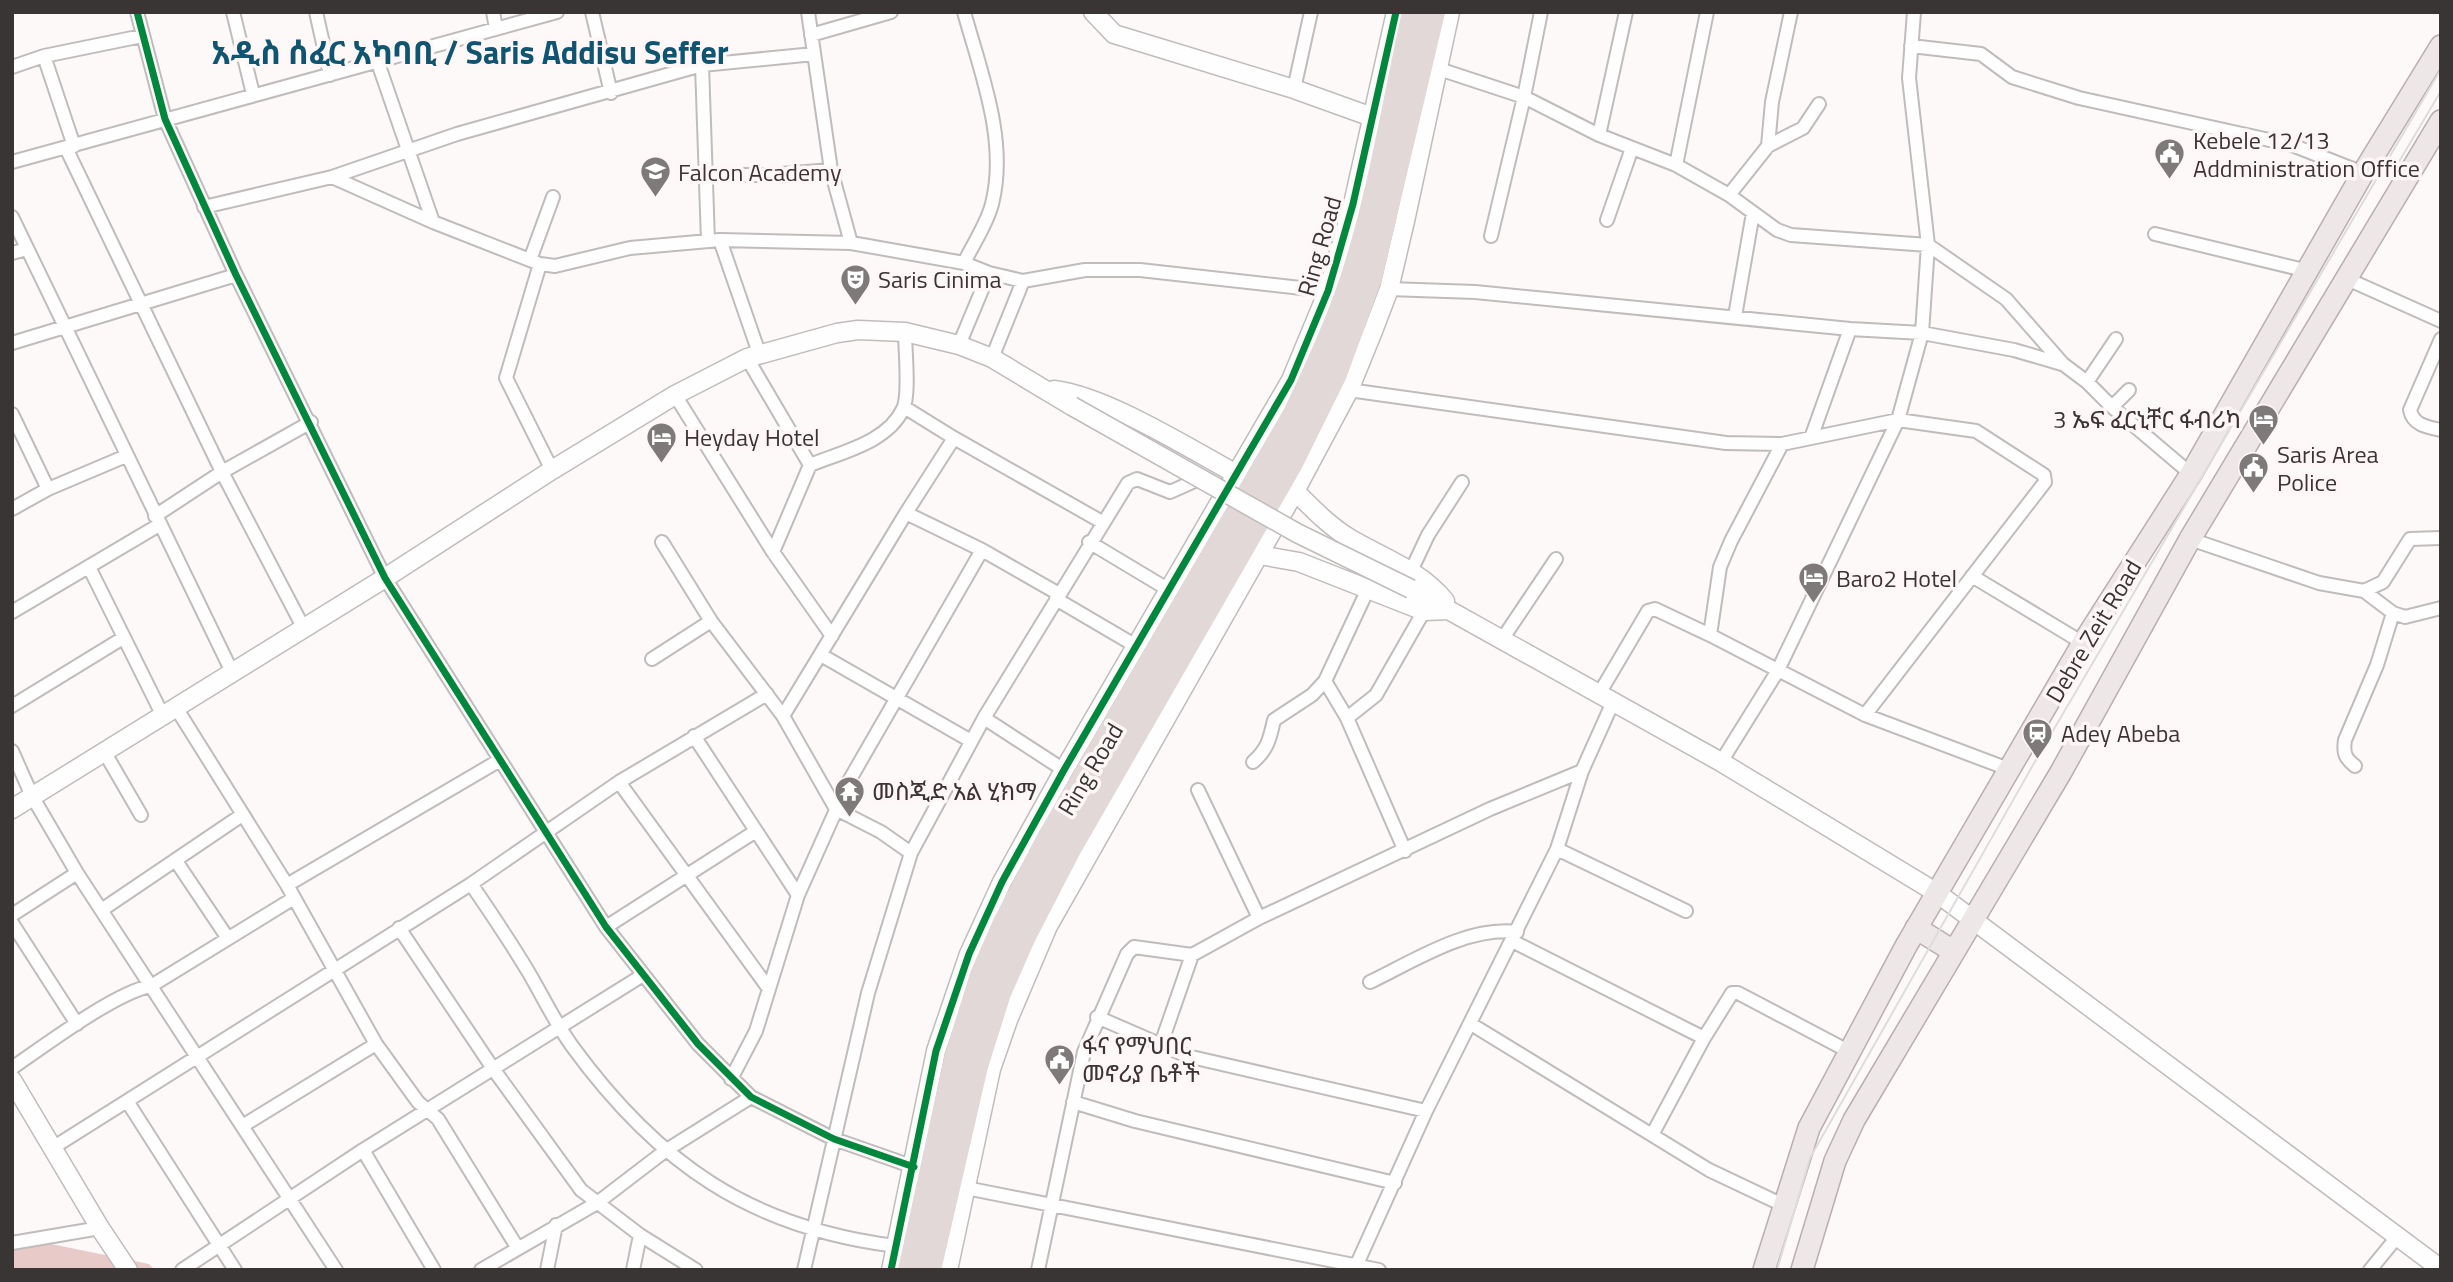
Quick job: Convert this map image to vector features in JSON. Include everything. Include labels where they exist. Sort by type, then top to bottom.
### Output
[{"type":"highway","name":"Ring Road","points":[[910,1270],[956,1059],[979,985],[1004,925],[1048,840],[1295,414],[1324,351],[1351,281],[1370,214],[1414,12]]},
{"type":"highway","name":"Ring Road","points":[[929,1270],[976,1066],[999,993],[1024,936],[1069,849],[1291,463],[1335,374],[1370,278],[1433,12]]},
{"type":"main road","name":"Debre Zeit Road","points":[[1763,1270],[1809,1128],[1916,928],[2083,643],[2191,474],[2363,173],[2441,46]]},
{"type":"main road","name":"Debre Zeit Road","points":[[1802,1270],[1840,1148],[1953,951],[2061,772],[2190,539],[2441,121]]},
{"type":"main road","points":[[1916,928],[1953,951]]},
{"type":"street","points":[[137,12],[165,119],[236,275],[311,422],[385,578],[606,927],[698,1044],[751,1097],[834,1139],[915,1167]]},
{"type":"street","points":[[233,12],[253,94]]},
{"type":"street","points":[[316,12],[330,75]]},
{"type":"street","points":[[493,12],[496,28]]},
{"type":"street","points":[[12,162],[557,12]]},
{"type":"street","points":[[592,12],[611,93]]},
{"type":"street","points":[[808,12],[831,170],[851,243]]},
{"type":"street","points":[[811,35],[891,12]]},
{"type":"street","points":[[964,12],[989,100],[997,180],[991,207],[964,263]]},
{"type":"street","points":[[1294,89],[1311,12]]},
{"type":"street","name":"Ring Road","points":[[891,1270],[915,1167],[936,1051],[969,954],[1002,882],[1291,380],[1328,291],[1396,12]]},
{"type":"street","name":"Ring Road","points":[[948,1270],[996,1051],[1048,926],[1093,842],[1260,555],[1349,390],[1389,289],[1450,12]]},
{"type":"street","points":[[1490,236],[1524,97],[1541,12]]},
{"type":"street","points":[[1599,135],[1626,12]]},
{"type":"street","points":[[1676,165],[1707,12]]},
{"type":"street","points":[[1768,146],[1772,102],[1791,12]]},
{"type":"street","points":[[1721,762],[1777,672],[1898,420],[1922,332],[1928,245],[1909,78],[1914,12]]},
{"type":"street","points":[[1096,15],[1114,34],[1294,89],[1372,117]]},
{"type":"street","points":[[12,67],[44,56],[142,36]]},
{"type":"street","points":[[1911,46],[1981,54],[2012,77],[2080,98],[2292,145],[2363,173]]},
{"type":"street","points":[[204,207],[332,177],[495,123],[611,93],[682,68],[814,54]]},
{"type":"street","points":[[44,56],[70,147],[222,472],[303,627]]},
{"type":"street","points":[[377,60],[411,151],[433,222]]},
{"type":"street","points":[[702,65],[714,240],[753,356],[810,465]]},
{"type":"street","points":[[1439,69],[1524,97],[1599,135],[1676,165],[1791,235],[1928,245],[2006,299],[2063,364],[2191,474]]},
{"type":"street","points":[[1729,195],[1768,146],[1803,128],[1819,104]]},
{"type":"street","points":[[1607,220],[1632,148]]},
{"type":"street","points":[[708,175],[769,175],[831,170]]},
{"type":"street","points":[[332,177],[433,222],[535,262],[569,265],[630,248],[714,240],[851,243],[964,263],[989,273],[1023,281],[1085,270],[1140,270],[1328,291]]},
{"type":"street","points":[[552,470],[507,387],[506,378],[553,197]]},
{"type":"street","points":[[1735,316],[1753,213]]},
{"type":"street","points":[[12,217],[232,672]]},
{"type":"street","points":[[2155,234],[2308,271]]},
{"type":"street","points":[[12,253],[27,249]]},
{"type":"street","points":[[959,345],[989,273]]},
{"type":"street","points":[[12,344],[236,275]]},
{"type":"street","points":[[2345,278],[2441,321]]},
{"type":"street","points":[[992,358],[1023,281]]},
{"type":"street","points":[[1389,289],[1475,292],[1850,329],[1922,332],[2014,350],[2063,364]]},
{"type":"street","points":[[1811,438],[1850,329]]},
{"type":"street","points":[[12,809],[676,395],[753,356],[837,333],[858,330],[905,332],[959,345],[992,358],[1297,533],[1411,580]]},
{"type":"street","points":[[773,552],[810,465],[874,439],[886,431],[904,407],[905,332]]},
{"type":"street","points":[[2087,382],[2116,339]]},
{"type":"street","points":[[2441,339],[2410,410],[2411,417],[2418,424],[2441,430]]},
{"type":"street","points":[[1044,389],[1078,395],[1094,401],[1238,475]]},
{"type":"street","points":[[1349,390],[1726,443],[1782,443],[1898,420],[1976,431],[2046,478],[1865,715]]},
{"type":"street","points":[[2112,407],[2129,390]]},
{"type":"street","points":[[676,395],[773,552],[832,636]]},
{"type":"street","points":[[904,407],[1102,522]]},
{"type":"street","points":[[12,414],[48,489]]},
{"type":"street","points":[[12,612],[89,567],[222,472],[311,422]]},
{"type":"street","points":[[783,716],[954,438]]},
{"type":"street","points":[[1710,635],[1720,568],[1731,541],[1782,443]]},
{"type":"street","points":[[12,509],[48,489],[126,456]]},
{"type":"street","points":[[804,1270],[868,993],[911,853],[984,718],[1089,542],[1128,484],[1137,479],[1170,492],[1199,479]]},
{"type":"street","points":[[1411,580],[1428,535],[1462,482]]},
{"type":"street","points":[[1295,491],[1332,526],[1451,610],[1721,762],[1937,892],[2441,1269]]},
{"type":"street","points":[[906,513],[982,550],[1136,646]]},
{"type":"street","points":[[2364,591],[2382,582],[2410,539],[2441,538]]},
{"type":"street","points":[[2190,539],[2308,579],[2364,591],[2393,613],[2413,616],[2441,608]]},
{"type":"street","points":[[662,542],[711,621],[783,716],[836,809],[881,832],[911,853]]},
{"type":"street","points":[[1089,542],[1168,590]]},
{"type":"street","points":[[731,1079],[756,1031],[798,895],[836,809],[982,550]]},
{"type":"street","points":[[1260,555],[1299,562],[1424,611],[1451,610]]},
{"type":"street","points":[[1503,638],[1556,559]]},
{"type":"street","points":[[89,567],[123,638],[287,885],[376,1044],[418,1102],[438,1119],[517,1247]]},
{"type":"street","points":[[1972,576],[2083,643]]},
{"type":"street","points":[[1253,762],[1264,753],[1272,738],[1274,720],[1312,695],[1325,681],[1368,589]]},
{"type":"street","points":[[966,1188],[1053,1203],[1368,1268],[1395,1183],[1426,1111],[1557,849],[1606,698],[1648,611],[1655,610],[1710,635],[1777,672],[1865,715],[2011,770]]},
{"type":"street","points":[[1348,718],[1376,695],[1424,611]]},
{"type":"street","points":[[2355,766],[2347,760],[2345,740],[2377,665],[2393,613]]},
{"type":"street","points":[[652,659],[711,621]]},
{"type":"street","points":[[12,706],[123,638]]},
{"type":"street","points":[[821,655],[971,741]]},
{"type":"street","points":[[1325,681],[1348,718],[1405,850]]},
{"type":"street","points":[[54,1147],[471,884],[619,782],[767,694]]},
{"type":"street","points":[[984,718],[1065,770]]},
{"type":"street","points":[[694,736],[798,895]]},
{"type":"street","points":[[12,751],[32,796],[77,873],[244,1125],[336,1270]]},
{"type":"street","points":[[105,753],[141,815]]},
{"type":"street","points":[[287,885],[500,760]]},
{"type":"street","points":[[1038,1270],[1084,1052],[1097,1017],[1127,954],[1134,947],[1192,955],[1259,918],[1490,809],[1582,771]]},
{"type":"street","points":[[619,782],[769,989]]},
{"type":"street","points":[[1198,790],[1259,918]]},
{"type":"street","points":[[103,909],[242,815]]},
{"type":"street","points":[[606,927],[756,831]]},
{"type":"street","points":[[1557,849],[1686,911]]},
{"type":"street","points":[[176,861],[227,937]]},
{"type":"street","points":[[12,915],[77,873]]},
{"type":"street","points":[[471,884],[571,1045],[613,1097],[665,1151],[723,1192],[758,1210],[813,1231],[896,1246]]},
{"type":"street","points":[[12,1068],[77,1024],[135,990],[151,986],[294,898]]},
{"type":"street","points":[[12,923],[77,1024]]},
{"type":"street","points":[[399,928],[494,1070],[581,1190],[640,1235],[696,1270]]},
{"type":"street","points":[[1370,982],[1432,953],[1497,929],[1515,936],[1704,1038]]},
{"type":"street","points":[[1160,1047],[1192,955]]},
{"type":"street","points":[[182,1270],[363,1150],[643,975]]},
{"type":"street","points":[[1652,1135],[1704,1038],[1732,993],[1738,993],[1850,1052]]},
{"type":"street","points":[[1097,1017],[1160,1047],[1186,1056],[1426,1111]]},
{"type":"street","points":[[1471,1024],[1709,1170],[1783,1205]]},
{"type":"street","points":[[244,1125],[376,1044]]},
{"type":"street","points":[[12,1080],[128,1270]]},
{"type":"street","points":[[481,1270],[597,1203],[665,1151],[751,1097]]},
{"type":"street","points":[[127,1101],[235,1270]]},
{"type":"street","points":[[1073,1102],[1135,1121],[1395,1183]]},
{"type":"street","points":[[363,1150],[434,1270]]},
{"type":"street","points":[[547,1270],[556,1225]]},
{"type":"street","points":[[12,1243],[100,1228]]},
{"type":"street","points":[[633,1270],[640,1235]]},
{"type":"street","points":[[2370,1270],[2397,1237]]},
{"type":"shaded area","points":[[12,1236],[149,1264],[155,1270],[12,1270]]},
{"type":"tram line","points":[[1777,1270],[1810,1158],[2037,758],[2441,69]]},
{"type":"tram line","points":[[2394,170],[2441,91]]},
{"type":"cycle path","points":[[137,12],[165,119],[236,275],[385,578],[606,927],[698,1044],[751,1097],[834,1139],[914,1167]]},
{"type":"cycle path","points":[[891,1270],[936,1051],[969,954],[1002,882],[1064,770],[1291,380],[1328,291],[1353,204],[1396,12]]},
{"type":"place","name":"Kebele 12/13 Addministration Office","points":[[2170,181]]},
{"type":"place","name":"Falcon Academy","points":[[655,199]]},
{"type":"place","name":"Saris Cinima","points":[[855,306]]},
{"type":"place","name":"3 ኤፍ ፈርኒቸር ፋብሪካ","points":[[2264,446]]},
{"type":"place","name":"Heyday Hotel","points":[[661,464]]},
{"type":"place","name":"Saris Area Police","points":[[2254,495]]},
{"type":"place","name":"Baro2 Hotel","points":[[1813,605]]},
{"type":"place","name":"Adey Abeba","points":[[2038,760]]},
{"type":"place","name":"መስጂድ አል ሂክማ","points":[[849,818]]},
{"type":"place","name":"ፋና የማህበር መኖሪያ ቤቶች","points":[[1059,1086]]},
{"type":"district","name":"አዲስ ሰፈር አካባቢ / Saris Addisu Seffer","points":[[470,52]]}]
